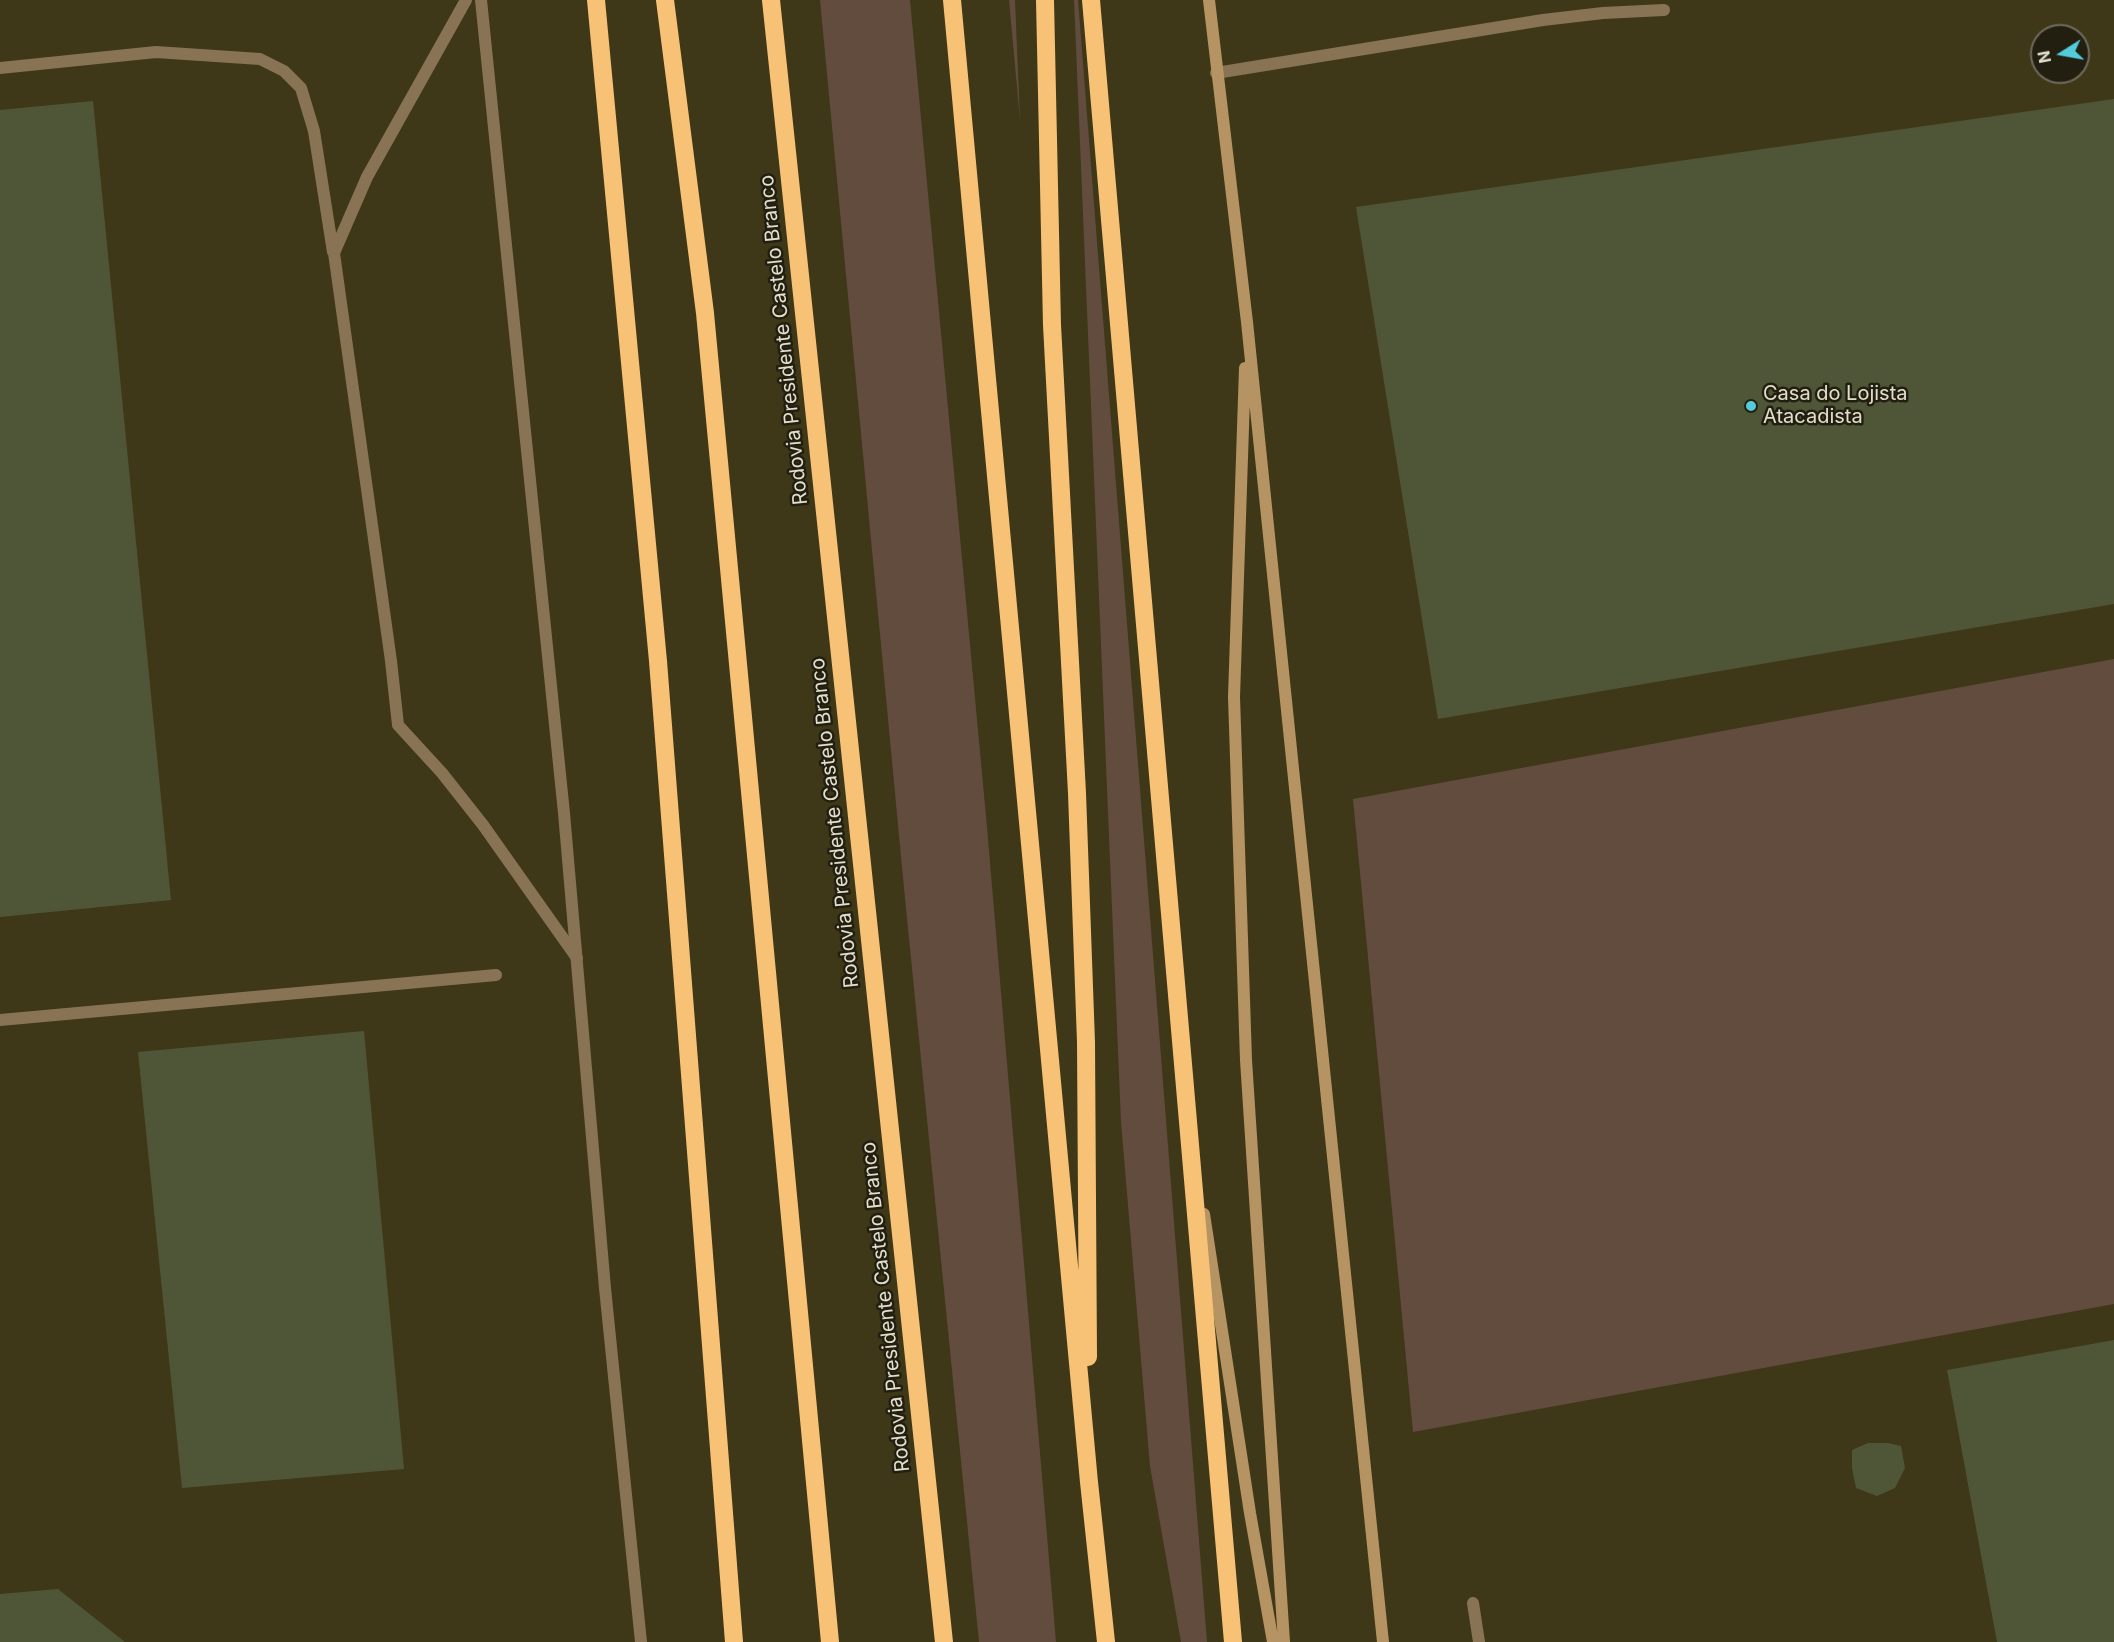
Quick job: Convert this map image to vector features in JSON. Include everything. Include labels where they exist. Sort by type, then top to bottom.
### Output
[{"type":"highway","points":[[596,0],[658,661],[734,1642]]},
{"type":"highway","points":[[664,0],[707,325],[830,1642]]},
{"type":"highway","name":"Rodovia Presidente Castelo Branco","points":[[771,0],[945,1642]]},
{"type":"highway","points":[[952,0],[1089,1482],[1106,1642]]},
{"type":"highway","points":[[1045,0],[1052,325],[1077,793],[1086,1030],[1089,1482]]},
{"type":"highway","points":[[1091,0],[1233,1642]]},
{"type":"main road","points":[[1209,0],[1247,322],[1383,1642]]},
{"type":"main road","points":[[1247,322],[1234,697],[1246,1060],[1284,1642]]},
{"type":"main road","points":[[1186,1099],[1250,1513],[1273,1642]]},
{"type":"street","points":[[334,253],[367,177],[466,0]]},
{"type":"street","points":[[481,0],[578,958],[605,1288],[641,1642]]},
{"type":"street","points":[[1216,73],[1543,20],[1603,13],[1664,10]]},
{"type":"street","points":[[0,68],[156,52],[260,59],[284,71],[301,88],[314,131],[334,253],[398,725],[442,773],[476,816],[578,958]]},
{"type":"street","points":[[0,1020],[495,975]]},
{"type":"street","points":[[1473,1603],[1479,1642]]},
{"type":"shaded area","points":[[820,0],[910,0],[987,827],[1056,1642],[979,1642],[904,888]]},
{"type":"shaded area","points":[[1009,0],[1015,0],[1020,120]]},
{"type":"shaded area","points":[[1074,0],[1078,0],[1207,1642],[1181,1642],[1150,1466],[1121,1122]]},
{"type":"shaded area","points":[[2114,659],[2114,1304],[1413,1432],[1353,799]]},
{"type":"building","name":"Casa do Lojista Atacadista","points":[[2114,99],[2114,604],[1438,719],[1356,207]]},
{"type":"building","points":[[93,101],[171,900],[0,917],[0,110]]},
{"type":"building","points":[[364,1031],[404,1469],[182,1488],[138,1052]]},
{"type":"building","points":[[2114,1340],[2114,1642],[1997,1642],[1947,1370]]},
{"type":"building","points":[[1868,1443],[1888,1443],[1901,1446],[1905,1468],[1895,1488],[1877,1496],[1856,1488],[1852,1468],[1852,1450]]},
{"type":"building","points":[[58,1589],[125,1642],[0,1642],[0,1594]]},
{"type":"place","name":"Casa do Lojista Atacadista","points":[[1751,406]]}]
